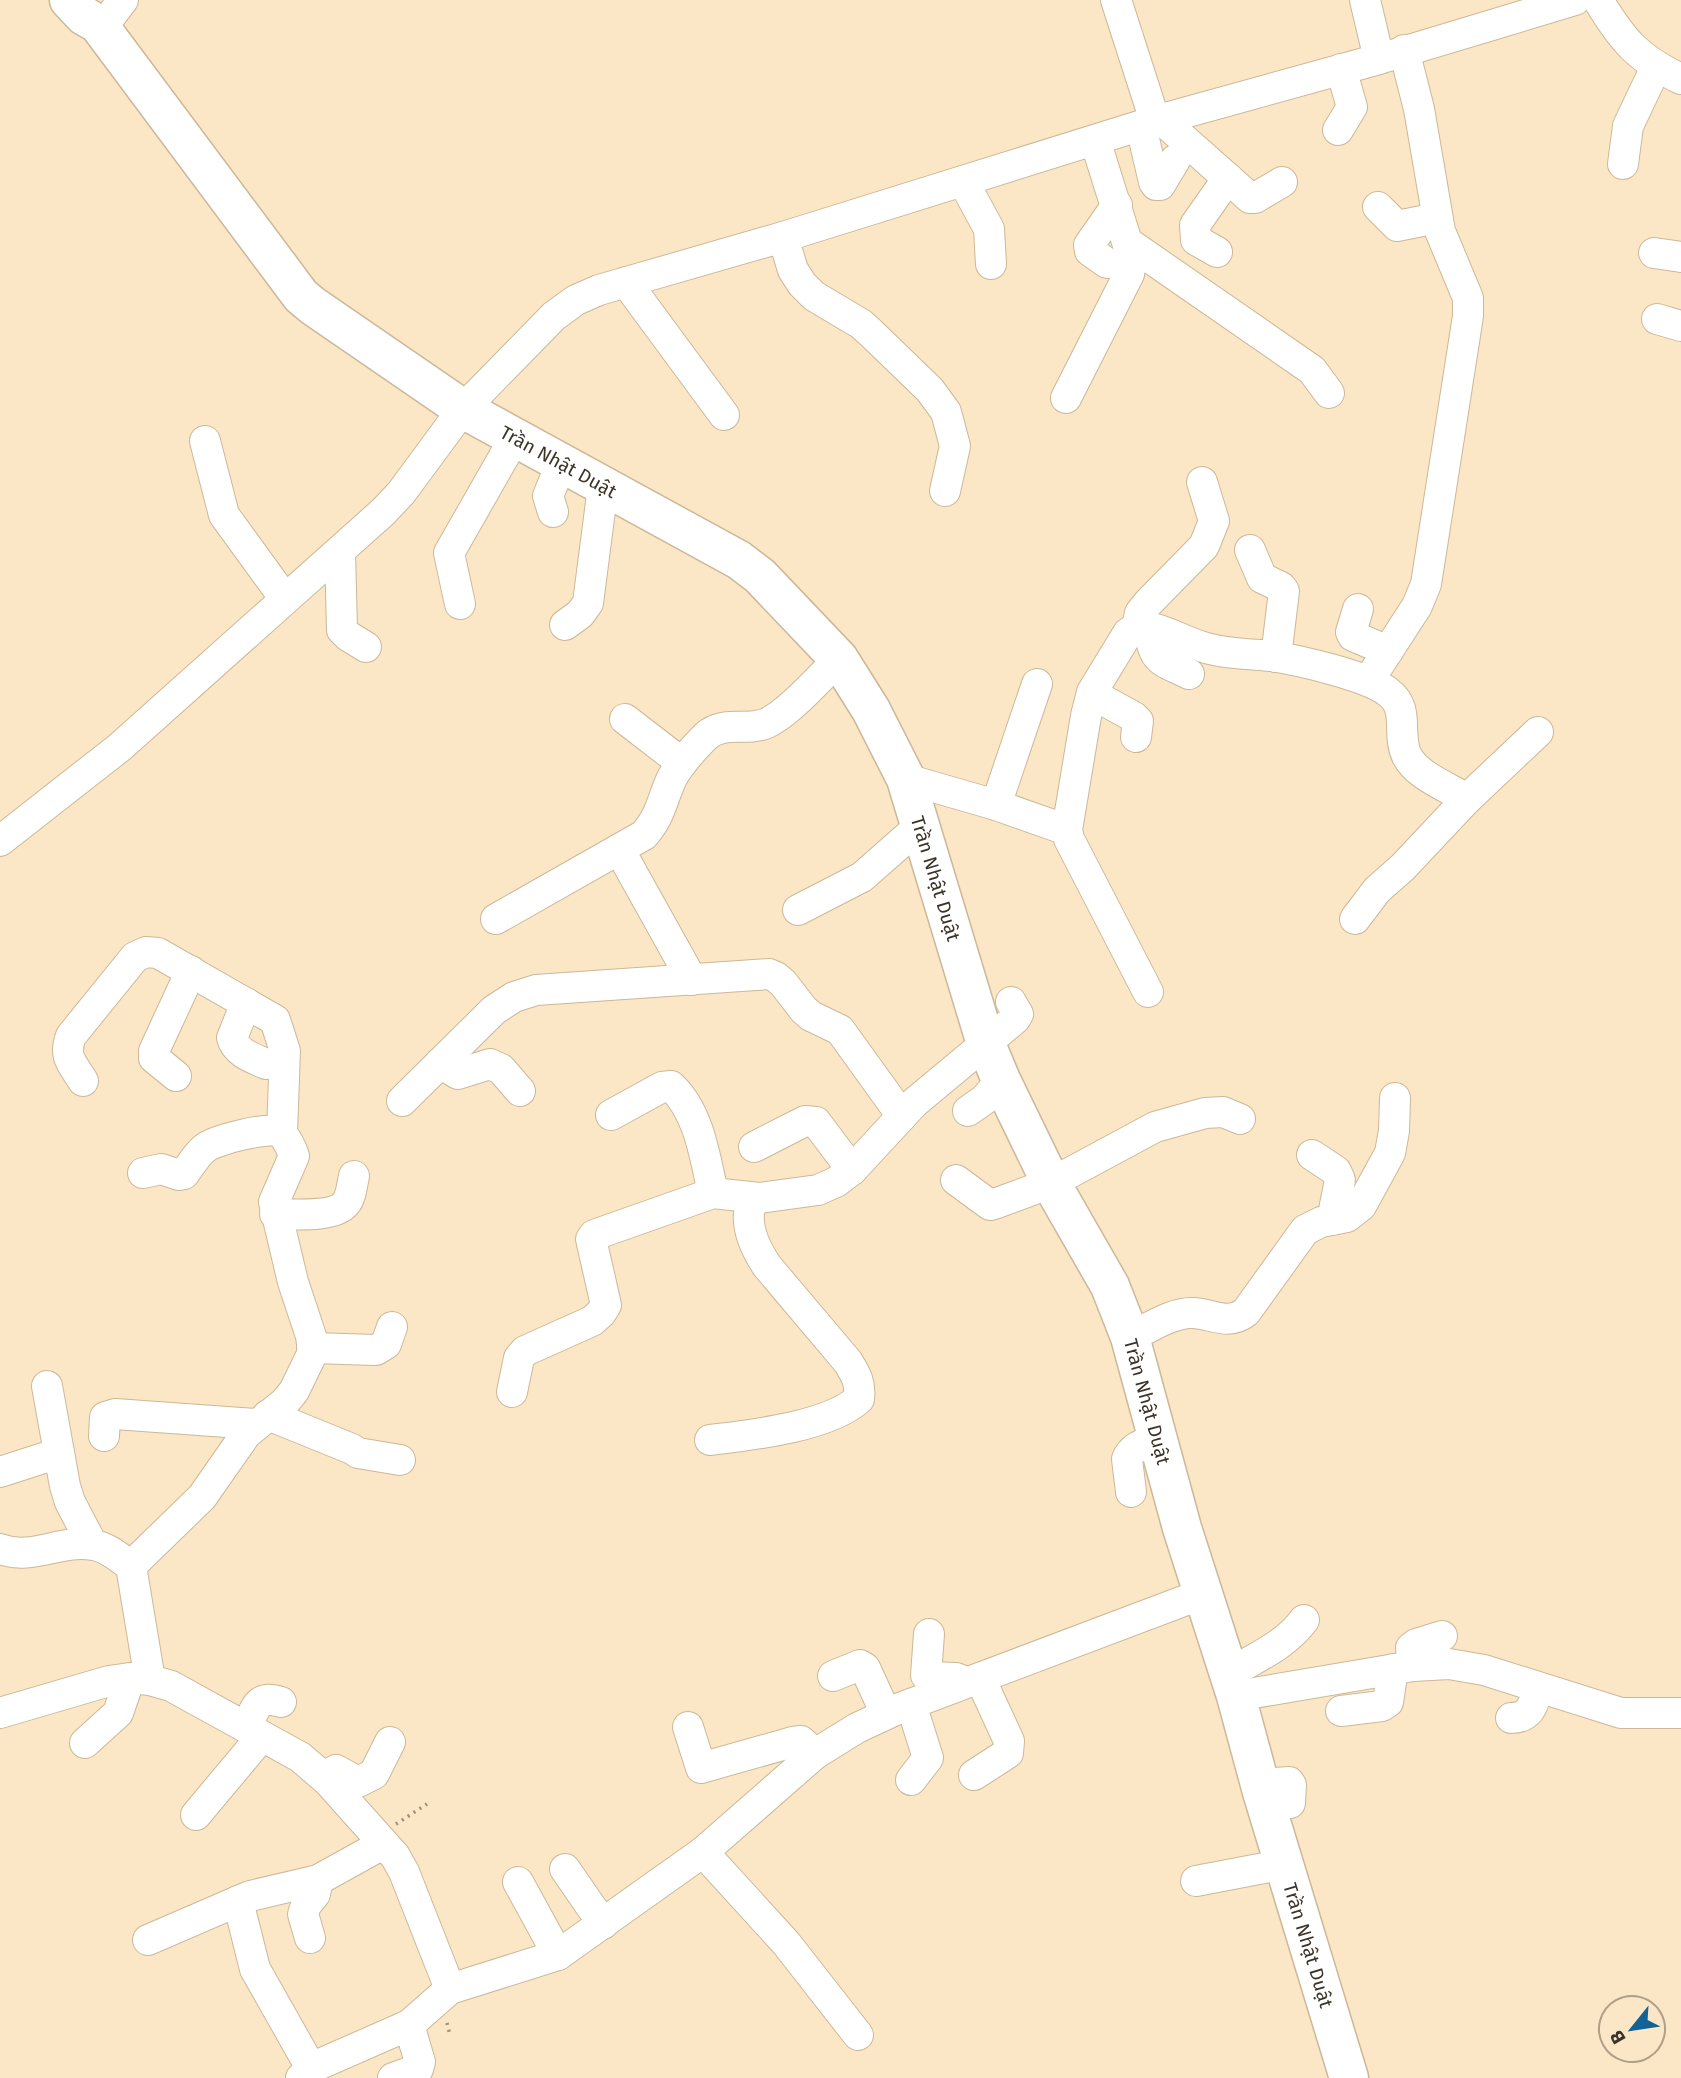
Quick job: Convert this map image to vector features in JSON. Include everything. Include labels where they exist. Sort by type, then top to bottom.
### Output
[{"type":"main road","name":"Trần Nhật Duật","points":[[69,0],[84,16],[110,12],[301,296],[463,409],[739,560],[760,576],[839,659],[871,710],[906,779],[986,1044],[1051,1183],[1110,1286],[1130,1337],[1202,1594],[1232,1685],[1275,1793],[1285,1864],[1349,2078]]},
{"type":"street","points":[[1116,0],[1152,122],[1156,185],[1160,185],[1175,160]]},
{"type":"street","points":[[1365,0],[1419,109],[1437,218],[1445,247],[1468,298],[1468,316],[1422,564],[1426,584],[1417,607],[1369,680]]},
{"type":"street","points":[[0,841],[120,747],[340,551],[401,493],[463,409],[554,316],[576,300],[599,289],[783,237],[1152,122],[1392,55],[1575,0]]},
{"type":"street","points":[[1598,0],[1618,32],[1634,50],[1669,73],[1628,126],[1623,164]]},
{"type":"street","points":[[1338,130],[1352,107],[1341,69]]},
{"type":"street","points":[[1152,122],[1228,178],[1250,198],[1255,198],[1282,182]]},
{"type":"street","points":[[1066,398],[1129,274],[1132,258],[1130,244],[1095,140]]},
{"type":"street","points":[[1217,252],[1196,240],[1195,225],[1228,178]]},
{"type":"street","points":[[963,181],[989,229],[991,264]]},
{"type":"street","points":[[1107,263],[1090,251],[1089,245],[1116,205]]},
{"type":"street","points":[[1378,207],[1397,226],[1437,218]]},
{"type":"street","points":[[783,237],[793,270],[802,284],[814,296],[872,333],[930,390],[946,412],[955,446],[945,491]]},
{"type":"street","points":[[1130,244],[1312,370],[1329,393]]},
{"type":"street","points":[[625,282],[723,415]]},
{"type":"street","points":[[460,604],[449,552],[514,439]]},
{"type":"street","points":[[205,441],[224,515],[285,599]]},
{"type":"street","points":[[553,512],[548,496],[561,464]]},
{"type":"street","points":[[1189,674],[1158,659],[1153,653],[1142,627],[1140,613],[1203,546],[1214,521],[1202,482]]},
{"type":"street","points":[[565,625],[580,614],[587,603],[603,486]]},
{"type":"street","points":[[1250,550],[1262,578],[1282,587],[1284,591],[1276,657]]},
{"type":"street","points":[[340,551],[341,624],[348,636],[366,647]]},
{"type":"street","points":[[1357,609],[1351,632],[1353,636],[1388,651]]},
{"type":"street","points":[[1148,992],[1069,839],[1067,830],[1092,694],[1128,633],[1142,627],[1201,647],[1276,657],[1369,680],[1390,693],[1398,703],[1403,715],[1402,744],[1416,768],[1467,799]]},
{"type":"street","points":[[496,919],[644,835],[656,821],[671,780],[682,763],[715,730],[726,726],[756,727],[778,717],[839,659]]},
{"type":"street","points":[[996,805],[1037,684]]},
{"type":"street","points":[[1092,694],[1134,717],[1138,721],[1136,737]]},
{"type":"street","points":[[625,719],[682,763]]},
{"type":"street","points":[[1355,919],[1377,890],[1412,859],[1467,799],[1538,732]]},
{"type":"street","points":[[906,779],[996,805],[1067,830]]},
{"type":"street","points":[[798,910],[862,877],[920,826]]},
{"type":"street","points":[[620,849],[692,979]]},
{"type":"street","points":[[83,1081],[69,1060],[66,1049],[71,1036],[135,957],[146,952],[158,953],[275,1020],[285,1051],[282,1133],[294,1156],[274,1202],[275,1214],[311,1336],[313,1352],[294,1391],[262,1419],[202,1497],[131,1566]]},
{"type":"street","points":[[176,1076],[154,1058],[154,1051],[191,971]]},
{"type":"street","points":[[402,1101],[494,1010],[514,997],[536,990],[769,974],[776,976],[804,1010],[840,1030],[849,1039],[902,1116]]},
{"type":"street","points":[[512,1392],[519,1358],[525,1351],[592,1321],[606,1305],[591,1239],[594,1235],[713,1193],[759,1198],[818,1190],[835,1182],[852,1170],[914,1103],[1015,1019],[1018,1014],[1011,1002]]},
{"type":"street","points":[[247,1003],[232,1038],[234,1045],[240,1051],[267,1064]]},
{"type":"street","points":[[440,1063],[458,1074],[490,1064],[501,1069],[520,1091]]},
{"type":"street","points":[[968,1111],[985,1100],[1001,1080]]},
{"type":"street","points":[[611,1115],[662,1087],[671,1086],[678,1093],[701,1137],[713,1193]]},
{"type":"street","points":[[1130,1337],[1185,1313],[1230,1321],[1246,1312],[1306,1230],[1313,1225],[1347,1217],[1361,1206],[1390,1153],[1395,1098]]},
{"type":"street","points":[[956,1180],[990,1205],[1051,1183],[1155,1127],[1205,1113],[1223,1112],[1240,1119]]},
{"type":"street","points":[[754,1147],[811,1120],[817,1122],[852,1170]]},
{"type":"street","points":[[143,1173],[161,1169],[184,1174],[204,1148],[218,1141],[277,1130],[282,1133]]},
{"type":"street","points":[[1312,1155],[1336,1171],[1340,1180],[1332,1220]]},
{"type":"street","points":[[275,1214],[332,1212],[342,1208],[348,1202],[354,1176]]},
{"type":"street","points":[[710,1440],[784,1429],[840,1411],[859,1399],[861,1388],[848,1362],[759,1254],[747,1216],[751,1203],[759,1198]]},
{"type":"street","points":[[312,1348],[376,1350],[386,1343],[392,1327]]},
{"type":"street","points":[[47,1386],[70,1503],[92,1544]]},
{"type":"street","points":[[104,1436],[106,1417],[115,1414],[262,1419],[358,1453],[400,1460]]},
{"type":"street","points":[[1131,1492],[1127,1459],[1129,1453],[1158,1438]]},
{"type":"street","points":[[0,1472],[59,1453]]},
{"type":"street","points":[[0,1549],[24,1554],[92,1544],[107,1549],[131,1566]]},
{"type":"street","points":[[85,1744],[118,1713],[140,1679],[131,1566]]},
{"type":"street","points":[[238,1901],[255,1969],[306,2073],[409,2025],[450,1989],[537,1964],[558,1955],[703,1852],[815,1755],[857,1728],[898,1709],[1202,1594]]},
{"type":"street","points":[[1232,1685],[1295,1632],[1304,1619]]},
{"type":"street","points":[[929,1634],[926,1675],[974,1680]]},
{"type":"street","points":[[1341,1711],[1382,1706],[1388,1702],[1411,1648],[1442,1636]]},
{"type":"street","points":[[1232,1685],[1449,1664],[1484,1670],[1621,1713],[1681,1713]]},
{"type":"street","points":[[832,1676],[860,1665],[866,1668],[898,1709],[928,1758],[911,1780]]},
{"type":"street","points":[[0,1713],[109,1681],[140,1679],[171,1686],[300,1757],[324,1777],[381,1841],[404,1872],[450,1989]]},
{"type":"street","points":[[974,1680],[1009,1741],[1009,1754],[974,1775]]},
{"type":"street","points":[[1511,1718],[1521,1718],[1529,1713],[1539,1688]]},
{"type":"street","points":[[196,1815],[254,1732],[261,1701],[268,1698],[281,1702]]},
{"type":"street","points":[[688,1727],[701,1768],[801,1741],[815,1755]]},
{"type":"street","points":[[324,1777],[336,1770],[358,1782],[374,1774],[390,1742]]},
{"type":"street","points":[[148,1940],[238,1901],[318,1880],[381,1841]]},
{"type":"street","points":[[703,1852],[791,1949],[858,2035]]},
{"type":"street","points":[[1196,1881],[1285,1864]]},
{"type":"street","points":[[565,1869],[603,1924]]},
{"type":"street","points":[[310,1938],[303,1914],[315,1894],[318,1880]]},
{"type":"street","points":[[518,1882],[558,1955]]},
{"type":"street","points":[[393,2078],[418,2069],[420,2062],[409,2025]]},
{"type":"path","points":[[381,1841],[405,1817],[427,1804]]}]
